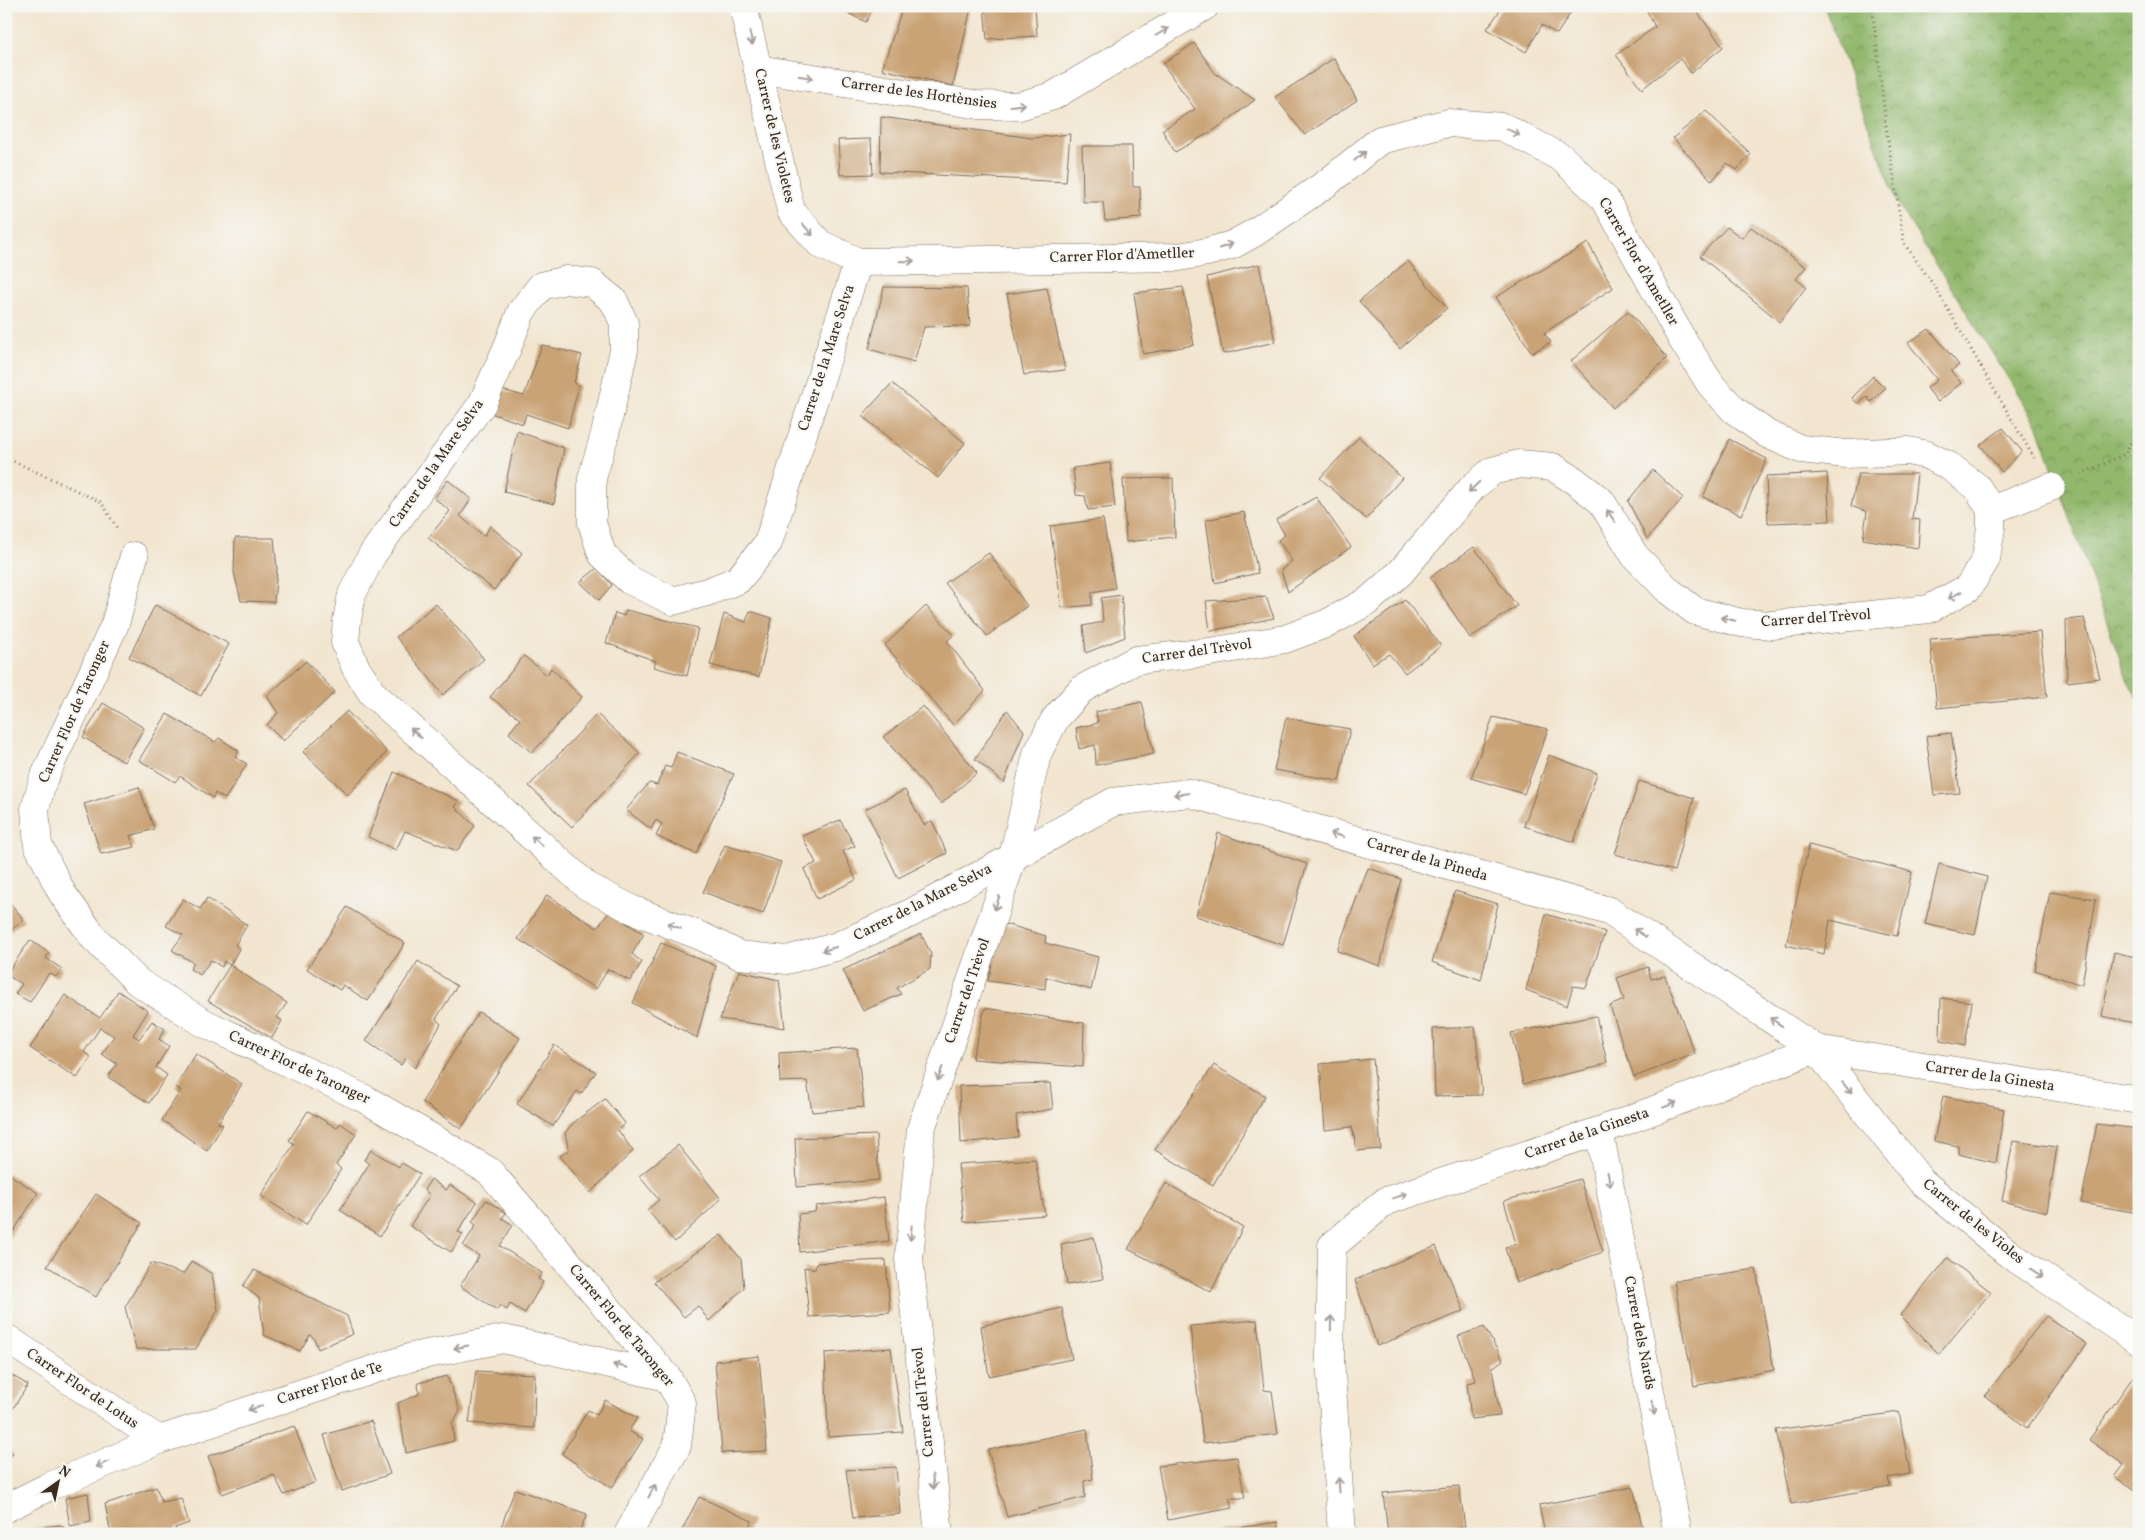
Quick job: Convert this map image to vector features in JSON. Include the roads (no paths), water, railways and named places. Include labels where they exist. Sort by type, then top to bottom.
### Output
[{"type":"street","name":"Carrer de les Violetes","points":[[744,6],[792,211],[820,244],[858,262]]},
{"type":"street","name":"Carrer de les Hortènsies","points":[[758,69],[979,105],[1019,106],[1053,96],[1205,6]]},
{"type":"street","name":"Carrer Flor d'Ametller","points":[[858,262],[1179,257],[1207,252],[1232,245],[1254,233],[1326,183],[1380,140],[1448,123],[1503,127],[1562,158],[1605,199],[1687,347],[1711,385],[1734,410],[1767,434],[1801,449],[1846,454],[1908,451],[1927,455],[1950,466],[1977,486],[1991,510]]},
{"type":"street","name":"Carrer de la Mare Selva","points":[[858,262],[768,543],[738,580],[707,592],[673,601],[629,580],[602,554],[592,523],[592,478],[605,434],[624,350],[624,324],[614,301],[592,283],[566,280],[541,286],[521,312],[482,404],[372,555],[352,594],[346,620],[345,642],[356,668],[372,693],[588,886],[631,909],[703,937],[740,955],[787,960],[835,947],[911,913],[1013,857]]},
{"type":"street","name":"Carrer del Trèvol","points":[[939,1534],[909,1259],[921,1129],[1013,857],[1037,754],[1055,719],[1082,689],[1136,660],[1210,652],[1285,639],[1328,623],[1368,601],[1400,573],[1473,487],[1492,471],[1520,464],[1552,467],[1575,480],[1601,501],[1635,556],[1669,591],[1695,611],[1742,623],[1772,625],[1801,623],[1928,609],[1968,588],[1986,559],[1991,528],[1991,510]]},
{"type":"street","points":[[1991,510],[2051,487]]},
{"type":"street","name":"Carrer Flor de Taronger","points":[[134,556],[116,624],[43,780],[35,809],[38,844],[62,893],[94,938],[138,982],[204,1023],[365,1099],[488,1171],[667,1377],[682,1403],[677,1446],[628,1534]]},
{"type":"street","name":"Carrer de la Pineda","points":[[1013,857],[1112,802],[1188,793],[1609,912],[1816,1049]]},
{"type":"street","name":"Carrer de la Ginesta","points":[[1342,1534],[1330,1358],[1332,1246],[1386,1201],[1600,1132],[1816,1049],[2139,1100]]},
{"type":"street","name":"Carrer de les Violes","points":[[1816,1049],[1921,1181],[2009,1254],[2139,1341]]},
{"type":"street","name":"Carrer dels Nards","points":[[1600,1132],[1678,1534]]},
{"type":"street","name":"Carrer Flor de Lotus","points":[[6,1338],[159,1440]]},
{"type":"street","name":"Carrer Flor de Te","points":[[6,1508],[46,1488],[159,1440],[412,1357],[503,1339],[667,1377]]}]
